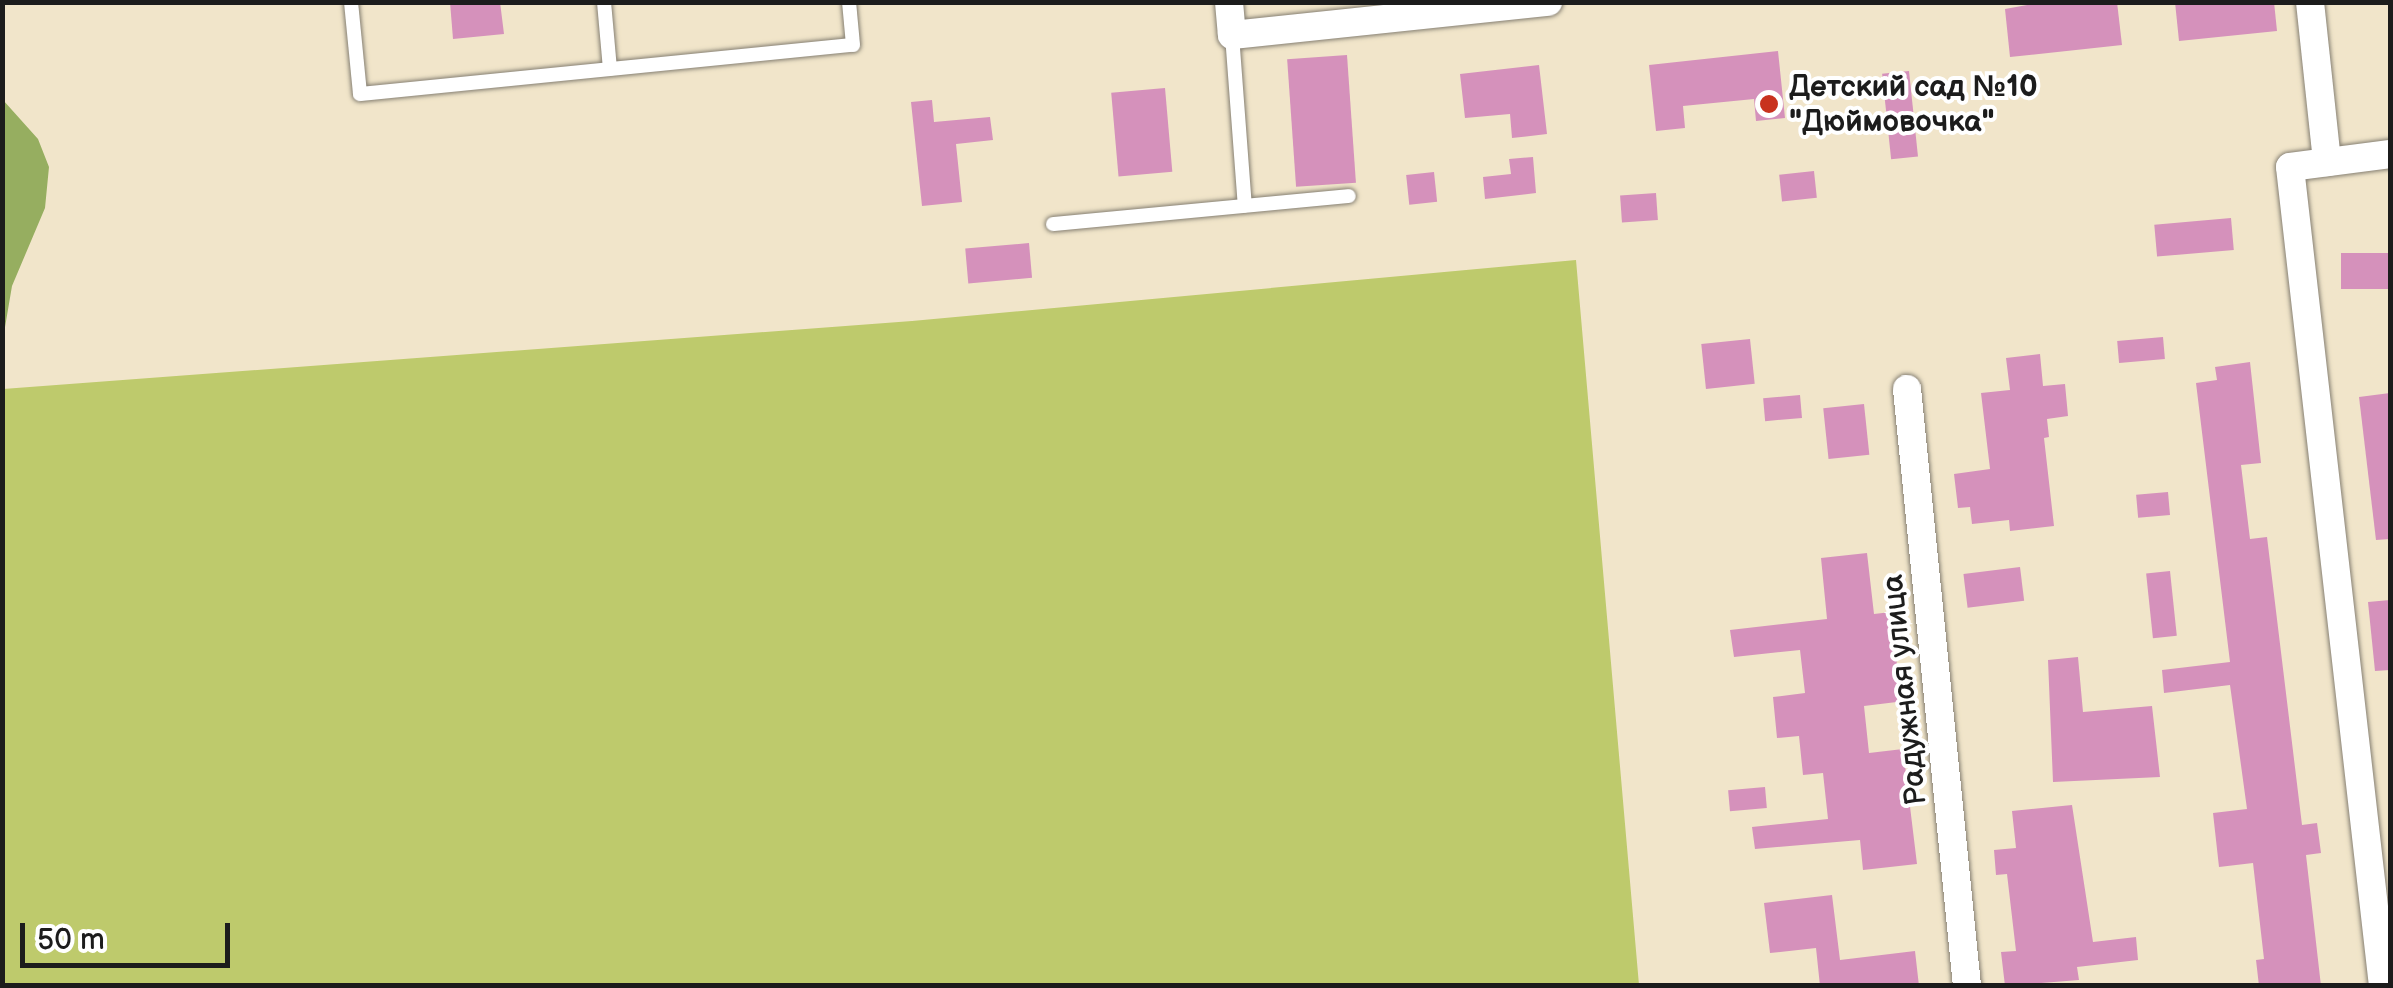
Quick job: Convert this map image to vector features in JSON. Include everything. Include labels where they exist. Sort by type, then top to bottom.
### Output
[{"type":"street","points":[[1229,2],[1232,35],[1548,2]]},
{"type":"street","points":[[2310,2],[2327,162]]},
{"type":"street","points":[[2383,986],[2290,167],[2390,154]]},
{"type":"street","name":"Радужная улица","points":[[1908,389],[1967,986]]},
{"type":"lane","points":[[351,2],[360,94],[853,45],[849,2]]},
{"type":"lane","points":[[604,2],[610,69]]},
{"type":"lane","points":[[1232,35],[1245,206]]},
{"type":"lane","points":[[1053,224],[1348,196]]},
{"type":"green space","points":[[3,100],[38,139],[49,167],[45,208],[12,286],[3,339]]},
{"type":"green space","points":[[1576,260],[1639,985],[3,985],[3,389],[912,321]]},
{"type":"building","points":[[450,2],[500,2],[504,34],[453,39]]},
{"type":"building","points":[[2043,2],[2117,2],[2122,45],[2010,57],[2005,9]]},
{"type":"building","points":[[2175,2],[2274,2],[2277,31],[2179,41]]},
{"type":"building","points":[[1778,51],[1785,118],[1756,121],[1754,99],[1683,106],[1685,128],[1656,131],[1649,65]]},
{"type":"building","points":[[1347,55],[1356,183],[1296,187],[1287,59]]},
{"type":"building","points":[[1539,65],[1547,134],[1512,138],[1510,114],[1465,118],[1460,74]]},
{"type":"building","points":[[1909,71],[1918,157],[1891,159],[1882,74]]},
{"type":"building","points":[[1165,88],[1172,172],[1119,176],[1111,93]]},
{"type":"building","points":[[932,100],[934,122],[990,117],[993,140],[956,144],[962,202],[922,206],[911,102]]},
{"type":"building","points":[[1533,157],[1536,193],[1485,199],[1483,177],[1511,174],[1509,159]]},
{"type":"building","points":[[1814,171],[1817,198],[1782,202],[1779,175]]},
{"type":"building","points":[[1434,172],[1437,202],[1409,205],[1406,175]]},
{"type":"building","points":[[1656,193],[1658,220],[1622,222],[1620,196]]},
{"type":"building","points":[[2231,218],[2234,250],[2157,257],[2154,225]]},
{"type":"building","points":[[1029,243],[1032,278],[968,283],[965,249]]},
{"type":"building","points":[[2341,253],[2390,253],[2390,289],[2341,289]]},
{"type":"building","points":[[2163,337],[2165,359],[2119,363],[2117,341]]},
{"type":"building","points":[[1750,339],[1755,384],[1706,389],[1701,344]]},
{"type":"building","points":[[2040,354],[2043,386],[2065,384],[2068,416],[2047,419],[2049,437],[2044,438],[2054,526],[2010,531],[2009,520],[1972,524],[1970,507],[1958,508],[1954,474],[1990,469],[1981,393],[2010,390],[2006,358]]},
{"type":"building","points":[[2250,362],[2261,463],[2241,465],[2250,539],[2267,537],[2302,825],[2317,823],[2321,853],[2306,855],[2321,986],[2259,986],[2256,960],[2264,959],[2253,863],[2219,867],[2213,813],[2247,809],[2230,685],[2164,693],[2162,670],[2230,662],[2196,383],[2217,380],[2215,367]]},
{"type":"building","points":[[2390,393],[2390,539],[2376,540],[2359,397]]},
{"type":"building","points":[[1800,395],[1802,418],[1765,421],[1763,398]]},
{"type":"building","points":[[1864,404],[1869,455],[1829,459],[1823,408]]},
{"type":"building","points":[[2168,492],[2170,515],[2138,518],[2136,495]]},
{"type":"building","points":[[1867,553],[1874,614],[1891,612],[1898,674],[1910,672],[1913,700],[1864,706],[1869,753],[1903,749],[1917,864],[1863,870],[1860,840],[1755,849],[1752,827],[1828,819],[1823,773],[1803,775],[1799,736],[1777,738],[1773,697],[1805,693],[1800,650],[1734,657],[1730,630],[1827,619],[1821,558]]},
{"type":"building","points":[[2020,567],[2024,601],[1968,608],[1963,574]]},
{"type":"building","points":[[2170,571],[2177,636],[2153,638],[2146,574]]},
{"type":"building","points":[[2390,600],[2390,670],[2375,671],[2368,602]]},
{"type":"building","points":[[2078,657],[2083,712],[2152,706],[2160,777],[2053,782],[2048,660]]},
{"type":"building","points":[[1765,787],[1767,808],[1730,811],[1728,790]]},
{"type":"building","points":[[2072,805],[2093,942],[2136,937],[2138,960],[2077,967],[2079,980],[2005,986],[2001,952],[2016,951],[2007,874],[1996,875],[1994,850],[2016,848],[2012,811]]},
{"type":"building","points":[[1832,895],[1840,960],[1915,951],[1919,986],[1820,986],[1816,948],[1770,953],[1764,903]]},
{"type":"place","name":"Детский сад №10 \"Дюймовочка\"","points":[[1769,104]]}]
